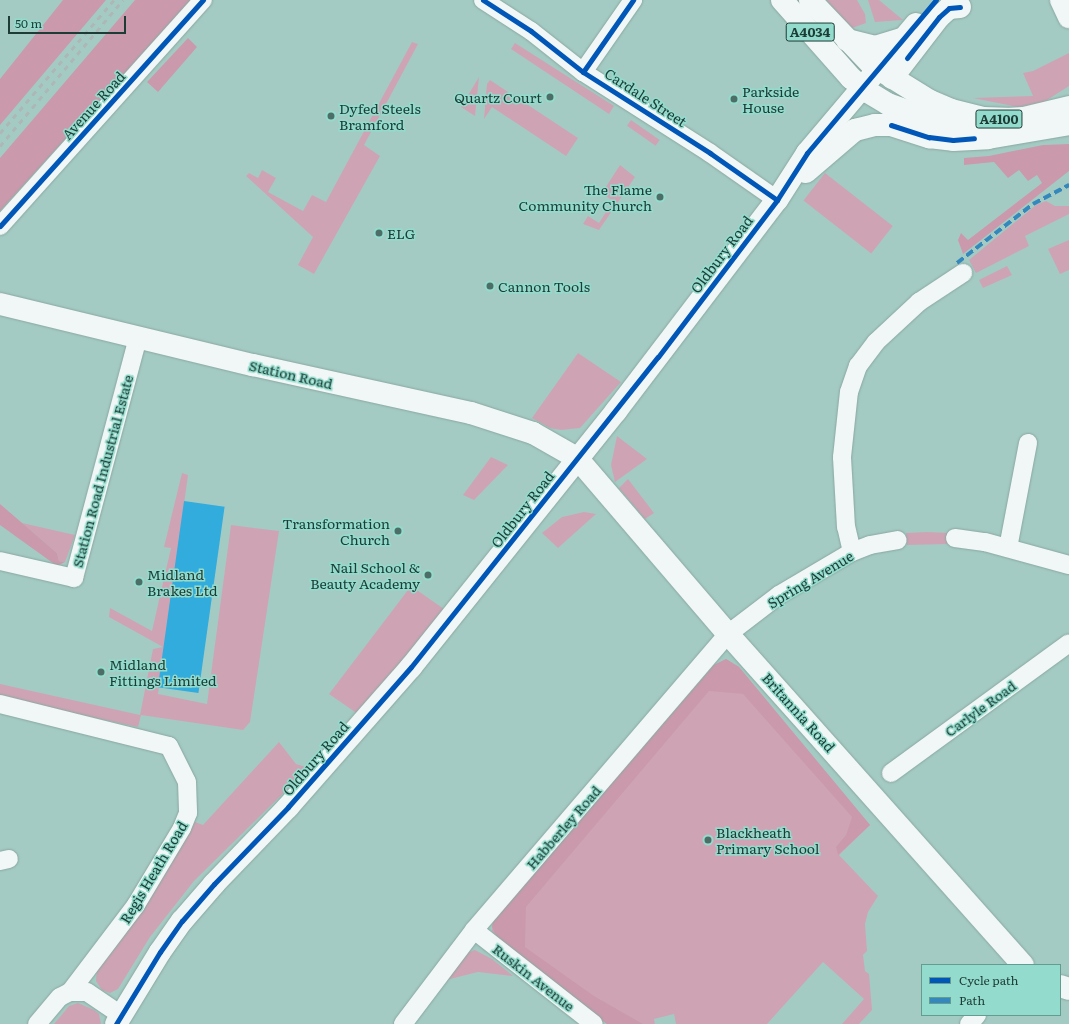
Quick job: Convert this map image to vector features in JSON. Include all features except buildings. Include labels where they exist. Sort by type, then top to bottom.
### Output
[{"type":"main road","name":"A4034","points":[[782,0],[838,64]]},
{"type":"main road","name":"A4034","points":[[810,0],[847,40],[885,73],[930,101]]},
{"type":"main road","points":[[839,130],[864,95],[885,73],[905,48],[936,0]]},
{"type":"main road","points":[[1061,0],[1069,17]]},
{"type":"main road","points":[[847,40],[875,47],[905,48],[949,8],[956,4]]},
{"type":"main road","points":[[905,48],[905,72],[911,89]]},
{"type":"main road","name":"A4100","points":[[838,64],[864,95],[925,118],[962,127],[1033,128]]},
{"type":"main road","points":[[838,64],[841,77],[839,130]]},
{"type":"main road","name":"A4100","points":[[930,101],[951,110],[983,118],[1006,119],[1024,118],[1069,107]]},
{"type":"main road","name":"A4100","points":[[777,200],[839,130],[891,125],[928,137],[953,140],[988,138],[1033,128],[1069,124]]},
{"type":"main road","name":"Oldbury Road","points":[[119,1019],[160,952],[182,921],[214,884],[288,807],[411,667],[577,458],[777,200]]},
{"type":"main road","name":"Station Road","points":[[0,304],[138,338],[477,415],[533,433],[577,458]]},
{"type":"main road","name":"Britannia Road","points":[[577,458],[728,634],[1022,964]]},
{"type":"street","name":"Avenue Road","points":[[0,226],[203,0]]},
{"type":"street","name":"Cardale Street","points":[[483,0],[531,31],[583,72],[710,153],[777,200]]},
{"type":"street","points":[[583,72],[633,0]]},
{"type":"street","points":[[852,552],[846,527],[842,457],[849,392],[858,366],[876,342],[919,302],[962,273]]},
{"type":"street","name":"Station Road Industrial Estate","points":[[0,561],[74,578],[138,338]]},
{"type":"street","points":[[1008,548],[1028,443]]},
{"type":"street","points":[[955,538],[1008,548],[1069,565]]},
{"type":"street","name":"Spring Avenue","points":[[728,634],[779,595],[852,552],[870,545],[898,540]]},
{"type":"street","name":"Habberley Road","points":[[403,1024],[474,930],[728,634]]},
{"type":"street","name":"Carlyle Road","points":[[891,773],[1069,643]]},
{"type":"street","name":"Regis Heath Road","points":[[0,704],[168,746],[187,782],[188,813],[182,828],[136,905],[70,992],[60,997],[37,1024]]},
{"type":"street","name":"Ruskin Avenue","points":[[474,930],[594,1024]]},
{"type":"street","points":[[70,992],[87,992],[119,1019]]},
{"type":"street","points":[[969,1024],[976,1016]]},
{"type":"shaded area","points":[[63,0],[106,0],[0,125],[0,79]]},
{"type":"shaded area","points":[[135,0],[191,0],[0,211],[0,158]]},
{"type":"shaded area","points":[[826,0],[857,0],[865,14],[866,23],[852,28]]},
{"type":"shaded area","points":[[868,0],[879,0],[903,20],[875,22]]},
{"type":"shaded area","points":[[188,38],[197,47],[158,92],[147,82]]},
{"type":"shaded area","points":[[412,42],[418,44],[364,145],[380,156],[314,274],[298,265],[313,237],[246,176],[249,173],[258,178],[262,170],[276,178],[268,192],[303,211],[312,195],[326,202]]},
{"type":"shaded area","points":[[515,43],[614,106],[609,114],[511,49]]},
{"type":"shaded area","points":[[1069,53],[1069,86],[1044,102],[1018,107],[973,98],[1033,96],[1023,73],[1033,71]]},
{"type":"shaded area","points":[[479,77],[475,116],[461,107]]},
{"type":"shaded area","points":[[490,80],[578,138],[566,156],[492,107],[484,119],[487,84]]},
{"type":"shaded area","points":[[631,120],[660,140],[656,146],[627,126]]},
{"type":"shaded area","points":[[1069,144],[1069,171],[963,254],[958,240],[961,233],[968,240],[1042,183],[1037,175],[1028,181],[1019,170],[1008,178],[994,162],[964,165],[964,158],[989,156],[1043,145]]},
{"type":"shaded area","points":[[620,165],[635,177],[599,230],[583,224],[588,216],[599,223],[613,201],[602,193]]},
{"type":"shaded area","points":[[825,173],[893,226],[871,254],[803,201]]},
{"type":"shaded area","points":[[1046,201],[1055,206],[1069,206],[1069,214],[1025,236],[1029,246],[976,273],[969,260],[1036,205]]},
{"type":"shaded area","points":[[1069,240],[1069,270],[1060,274],[1048,249]]},
{"type":"shaded area","points":[[1007,266],[1012,275],[983,288],[979,280]]},
{"type":"shaded area","points":[[578,353],[621,382],[580,428],[561,430],[550,428],[532,418]]},
{"type":"shaded area","points":[[617,436],[647,459],[615,482],[611,465]]},
{"type":"shaded area","points":[[491,457],[508,465],[474,500],[463,495]]},
{"type":"shaded area","points":[[182,473],[188,475],[158,694],[207,704],[231,525],[279,531],[250,722],[243,730],[141,715],[138,727],[0,698],[0,684],[140,715],[153,649],[163,647],[109,617],[110,608],[152,631],[171,548],[164,547]]},
{"type":"shaded area","points":[[628,479],[654,513],[645,519],[619,488]]},
{"type":"shaded area","points":[[0,504],[57,553],[59,561],[65,562],[57,566],[0,525]]},
{"type":"shaded area","points":[[584,512],[596,514],[558,548],[542,533],[562,517]]},
{"type":"shaded area","points":[[22,523],[75,535],[65,562],[59,561],[57,553]]},
{"type":"shaded area","points":[[906,533],[949,533],[949,544],[907,545]]},
{"type":"shaded area","points":[[411,586],[444,609],[358,714],[329,694]]},
{"type":"shaded area","name":"Blackheath Primary School","points":[[726,659],[739,667],[870,825],[839,855],[878,896],[868,912],[865,924],[867,951],[863,955],[865,971],[869,974],[872,1010],[859,1024],[842,1024],[864,999],[823,962],[767,1024],[676,1024],[674,1014],[654,1019],[655,1024],[607,1024],[499,941],[492,931],[493,920],[714,665]]},
{"type":"shaded area","points":[[726,659],[739,667],[870,825],[838,855],[836,847],[846,835],[852,817],[743,694],[709,691],[526,907],[525,947],[594,996],[643,1024],[607,1024],[499,941],[492,927],[494,918],[714,665]]},
{"type":"shaded area","points":[[279,742],[296,764],[309,768],[194,881],[150,937],[118,989],[110,993],[102,990],[96,981],[97,969],[180,848],[195,822],[203,825]]},
{"type":"shaded area","points":[[475,950],[492,959],[513,976],[478,972],[446,980],[467,953]]},
{"type":"shaded area","points":[[78,1003],[94,1010],[99,1014],[101,1024],[54,1024],[69,1006]]},
{"type":"water","points":[[184,501],[225,507],[198,693],[158,687]]},
{"type":"railway","points":[[0,133],[114,0]]},
{"type":"railway","points":[[0,146],[123,0]]},
{"type":"marked path","points":[[957,263],[1033,204],[1069,185]]},
{"type":"cycle path","points":[[0,226],[203,0]]},
{"type":"cycle path","points":[[483,0],[531,31],[583,72],[710,153],[777,200]]},
{"type":"cycle path","points":[[583,72],[633,0]]},
{"type":"cycle path","points":[[116,1024],[160,952],[182,921],[214,884],[288,807],[411,667],[658,357],[777,200],[807,153],[936,0]]},
{"type":"cycle path","points":[[907,58],[939,17],[949,8],[960,7]]},
{"type":"cycle path","points":[[891,125],[929,137],[953,140],[974,138]]},
{"type":"place","name":"Quartz Court","points":[[550,97]]},
{"type":"place","name":"Parkside House","points":[[734,99]]},
{"type":"place","name":"Dyfed Steels Bramford","points":[[331,116]]},
{"type":"place","name":"The Flame Community Church","points":[[660,197]]},
{"type":"place","name":"ELG","points":[[379,233]]},
{"type":"place","name":"Cannon Tools","points":[[490,286]]},
{"type":"place","name":"Transformation Church","points":[[398,531]]},
{"type":"place","name":"Nail School & Beauty Academy","points":[[428,575]]},
{"type":"place","name":"Midland Brakes Ltd","points":[[139,582]]},
{"type":"place","name":"Midland Fittings Limited","points":[[101,672]]},
{"type":"place","name":"Blackheath Primary School","points":[[708,840]]}]
